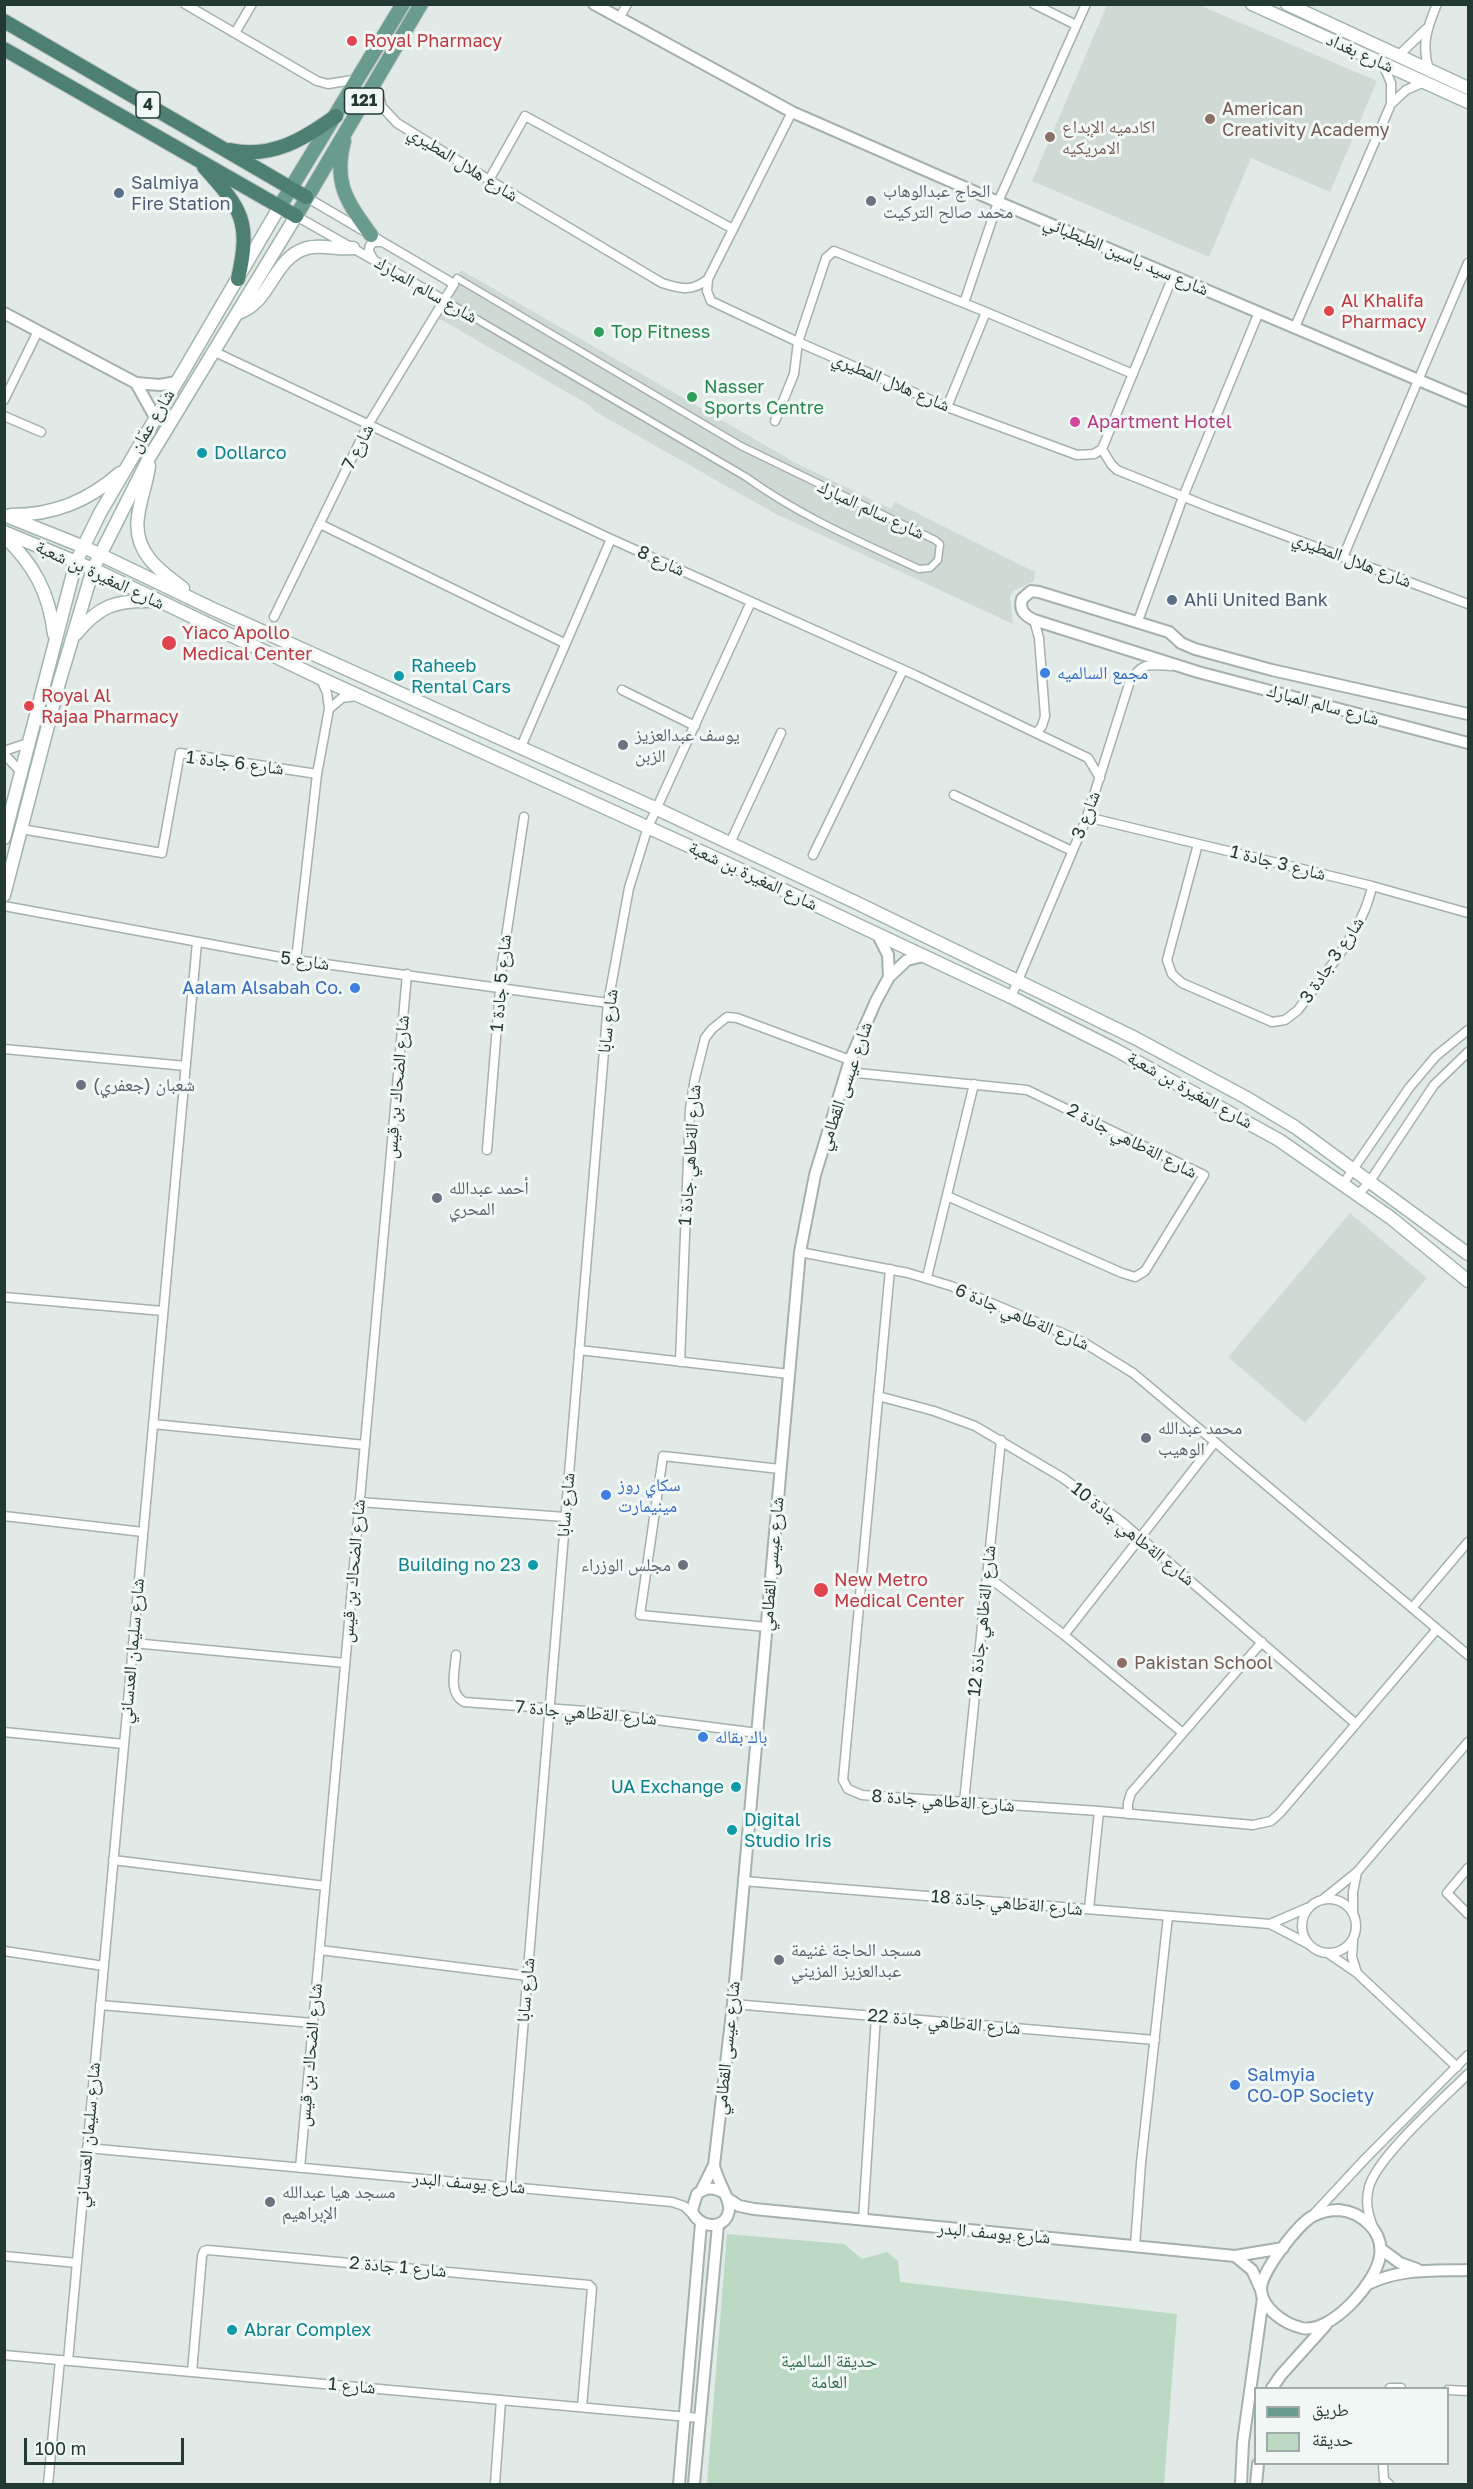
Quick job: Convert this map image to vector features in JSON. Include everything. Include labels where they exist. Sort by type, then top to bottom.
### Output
[{"type":"highway","name":"4","points":[[4,21],[306,197]]},
{"type":"highway","name":"4","points":[[4,49],[296,216]]},
{"type":"highway","points":[[116,113],[128,93]]},
{"type":"highway","points":[[222,148],[250,152],[281,148],[304,138],[336,116]]},
{"type":"highway","points":[[197,159],[226,191],[239,211],[245,240],[238,279]]},
{"type":"main road","name":"شارع عمّان","points":[[4,838],[76,562],[100,513],[176,382],[403,4]]},
{"type":"main road","name":"شارع عمّان","points":[[4,895],[73,637],[99,554],[149,458],[215,352],[421,4]]},
{"type":"main road","name":"شارع بغداد","points":[[1252,4],[1468,102]]},
{"type":"main road","name":"شارع بغداد","points":[[1287,4],[1468,88]]},
{"type":"main road","points":[[346,130],[339,163],[342,186],[352,209],[376,239]]},
{"type":"main road","points":[[238,313],[256,304],[284,263],[298,252],[316,246],[353,248]]},
{"type":"main road","points":[[149,458],[137,526],[143,551],[160,571],[213,609]]},
{"type":"main road","points":[[5,515],[33,514],[71,505],[94,494],[128,466]]},
{"type":"main road","name":"شارع المغيرة بن شعبة","points":[[5,515],[84,547],[213,609],[655,808],[1135,1038],[1245,1097],[1295,1127],[1468,1254]]},
{"type":"main road","points":[[4,534],[24,556],[42,583],[49,604],[54,640]]},
{"type":"main road","name":"شارع المغيرة بن شعبة","points":[[4,534],[93,569],[320,678],[648,827],[1011,997],[1116,1050],[1279,1140],[1358,1195],[1468,1281]]},
{"type":"main road","points":[[73,637],[89,618],[105,607],[124,601],[156,601]]},
{"type":"street","points":[[185,4],[301,72],[328,84],[359,79]]},
{"type":"street","points":[[235,33],[252,4]]},
{"type":"street","name":"شارع سيد ياسين الطبطبائي","points":[[594,4],[792,112],[1468,401]]},
{"type":"street","points":[[619,19],[627,4]]},
{"type":"street","points":[[1034,4],[1076,25]]},
{"type":"street","points":[[964,303],[998,202],[1086,4]]},
{"type":"street","points":[[1429,70],[1424,50],[1426,29],[1437,4]]},
{"type":"street","points":[[1398,56],[1426,29]]},
{"type":"street","points":[[1295,327],[1391,104],[1391,83],[1383,64]]},
{"type":"street","name":"شارع هلال المطيري","points":[[375,82],[379,100],[387,114],[489,180],[662,283],[689,289],[699,287],[708,279]]},
{"type":"street","points":[[1391,104],[1406,90],[1424,82]]},
{"type":"street","points":[[708,279],[792,112]]},
{"type":"street","points":[[489,180],[525,116],[733,229]]},
{"type":"street","name":"شارع سالم المبارك","points":[[296,216],[746,477],[779,501],[919,569],[930,568],[938,560],[940,543],[741,446],[457,278],[454,284],[306,197]]},
{"type":"street","points":[[374,260],[369,247],[376,239]]},
{"type":"street","points":[[775,421],[794,374],[798,342],[826,258],[834,251],[1133,374]]},
{"type":"street","points":[[1343,557],[1468,263]]},
{"type":"street","points":[[1102,449],[1173,276]]},
{"type":"street","name":"شارع هلال المطيري","points":[[708,279],[708,297],[714,304],[947,407],[1077,455],[1094,454],[1102,449],[1117,470],[1468,604]]},
{"type":"street","name":"شارع 7","points":[[274,617],[368,424],[454,284]]},
{"type":"street","points":[[947,407],[986,312]]},
{"type":"street","points":[[1138,621],[1183,497],[1259,312]]},
{"type":"street","points":[[4,313],[136,383],[160,385],[176,382]]},
{"type":"street","points":[[4,400],[38,332]]},
{"type":"street","name":"شارع 8","points":[[215,352],[611,539],[903,670],[1088,758],[1100,778]]},
{"type":"street","points":[[136,383],[156,418]]},
{"type":"street","points":[[4,416],[41,432]]},
{"type":"street","points":[[320,524],[564,643]]},
{"type":"street","points":[[520,749],[611,539]]},
{"type":"street","name":"شارع سالم المبارك","points":[[1468,714],[1272,670],[1195,649],[1181,643],[1169,632],[1035,591],[1026,594],[1021,605],[1025,616],[1034,620],[1177,666],[1468,743]]},
{"type":"street","points":[[648,827],[752,602]]},
{"type":"street","points":[[1034,620],[1039,638],[1045,716],[1042,726],[1036,733]]},
{"type":"street","name":"شارع 3","points":[[1011,997],[1087,817],[1130,681],[1136,671],[1144,665],[1177,666]]},
{"type":"street","points":[[813,855],[903,670]]},
{"type":"street","points":[[296,960],[318,774],[329,709],[327,693],[320,678]]},
{"type":"street","points":[[622,690],[695,726]]},
{"type":"street","points":[[329,709],[342,698],[360,695]]},
{"type":"street","points":[[730,843],[781,733]]},
{"type":"street","points":[[21,772],[4,753],[28,742]]},
{"type":"street","name":"شارع 6 جادة 1","points":[[21,829],[162,853],[180,753],[318,774]]},
{"type":"street","points":[[954,795],[1072,850]]},
{"type":"street","name":"شارع 5 جادة 1","points":[[487,1150],[508,914],[524,817]]},
{"type":"street","name":"شارع 3 جادة 1","points":[[1087,817],[1372,886],[1468,913]]},
{"type":"street","name":"شارع سابا","points":[[510,2187],[608,1003],[629,888],[648,827]]},
{"type":"street","name":"شارع 3 جادة 3","points":[[1198,844],[1167,960],[1169,969],[1182,982],[1272,1022],[1286,1020],[1298,1010],[1358,924],[1367,907],[1372,886]]},
{"type":"street","name":"شارع 5","points":[[4,906],[296,960],[608,1003]]},
{"type":"street","points":[[878,935],[888,955],[889,977]]},
{"type":"street","name":"شارع سليمان العدساني","points":[[48,2484],[77,2263],[197,942]]},
{"type":"street","name":"شارع عيسى القطامي","points":[[699,2192],[714,2165],[733,2004],[800,1252],[815,1175],[850,1060],[889,977],[907,960],[923,956]]},
{"type":"street","name":"شارع الضحاك بن قيس","points":[[300,2168],[406,974]]},
{"type":"street","name":"شارع الةطاهي جادة 1","points":[[680,1362],[690,1109],[705,1038],[718,1022],[727,1017],[738,1018],[850,1060]]},
{"type":"street","points":[[1343,1184],[1409,1088],[1437,1056],[1468,1030]]},
{"type":"street","points":[[4,1049],[186,1066]]},
{"type":"street","points":[[1358,1195],[1370,1181],[1434,1085],[1468,1052]]},
{"type":"street","name":"شارع الةطاهي جادة 2","points":[[847,1072],[1035,1092],[1204,1175],[1145,1271],[1135,1277],[947,1196]]},
{"type":"street","points":[[927,1277],[974,1084]]},
{"type":"street","name":"شارع الةطاهي جادة 6","points":[[800,1252],[927,1277],[1096,1349],[1133,1373],[1468,1655]]},
{"type":"street","name":"شارع الةطاهي جادة 8","points":[[890,1269],[843,1780],[848,1789],[857,1794],[1099,1811],[1252,1826],[1265,1823],[1280,1813],[1437,1629]]},
{"type":"street","points":[[4,1297],[163,1311]]},
{"type":"street","points":[[579,1350],[789,1374]]},
{"type":"street","name":"شارع الةطاهي جادة 10","points":[[878,1396],[948,1415],[1001,1440],[1083,1492],[1140,1537],[1356,1724]]},
{"type":"street","points":[[153,1424],[365,1445]]},
{"type":"street","name":"شارع الةطاهي جادة 12","points":[[964,1802],[1001,1440]]},
{"type":"street","points":[[1064,1635],[1215,1442]]},
{"type":"street","points":[[767,1626],[640,1615],[663,1456],[780,1469]]},
{"type":"street","points":[[359,1502],[565,1517]]},
{"type":"street","points":[[4,1516],[143,1532]]},
{"type":"street","points":[[1412,1608],[1468,1542]]},
{"type":"street","points":[[987,1576],[1064,1635],[1183,1733]]},
{"type":"street","points":[[1128,1814],[1131,1793],[1262,1642]]},
{"type":"street","points":[[133,1643],[345,1663]]},
{"type":"street","name":"شارع الةطاهي جادة 7","points":[[456,1655],[454,1690],[460,1700],[468,1703],[586,1711],[758,1733]]},
{"type":"street","points":[[4,1732],[124,1744]]},
{"type":"street","points":[[1457,2067],[1357,1972],[1329,1954],[1310,1946],[1305,1940],[1302,1926],[1305,1912],[1358,1872],[1468,1742]]},
{"type":"street","points":[[1089,1910],[1099,1811]]},
{"type":"street","points":[[113,1860],[325,1886]]},
{"type":"street","points":[[1468,1868],[1447,1893],[1468,1914]]},
{"type":"street","points":[[1357,1972],[1352,1957],[1357,1927],[1353,1912],[1353,1892],[1358,1872]]},
{"type":"street","name":"شارع الةطاهي جادة 18","points":[[743,1881],[1270,1924],[1310,1946]]},
{"type":"street","points":[[1322,1900],[1343,1902],[1353,1912]]},
{"type":"street","name":"شارع الةطاهي جادة 18","points":[[1270,1924],[1310,1907]]},
{"type":"street","points":[[1135,2246],[1168,1916]]},
{"type":"street","points":[[1329,1954],[1342,1951],[1353,1941]]},
{"type":"street","points":[[320,1950],[528,1976]]},
{"type":"street","points":[[4,1951],[104,1966]]},
{"type":"street","name":"شارع الةطاهي جادة 22","points":[[733,2004],[1155,2040]]},
{"type":"street","points":[[100,2005],[313,2024]]},
{"type":"street","points":[[863,2220],[876,2016]]},
{"type":"street","points":[[1241,2484],[1243,2442],[1264,2277],[1283,2248],[1311,2217],[1468,2055]]},
{"type":"street","points":[[1423,2271],[1400,2263],[1381,2249],[1366,2205],[1368,2190],[1373,2176],[1399,2144],[1468,2074]]},
{"type":"street","name":"شارع يوسف البدر","points":[[87,2148],[672,2202],[684,2206],[697,2219]]},
{"type":"street","name":"شارع عيسى القطامي","points":[[714,2165],[725,2195]]},
{"type":"street","points":[[679,2484],[686,2417],[697,2219],[692,2204],[699,2192],[713,2188],[725,2195],[729,2210],[721,2223],[699,2418],[694,2484]]},
{"type":"street","name":"شارع يوسف البدر","points":[[672,2202],[685,2200],[699,2192]]},
{"type":"street","name":"شارع يوسف البدر","points":[[725,2195],[739,2206],[754,2210],[1235,2256],[1283,2248]]},
{"type":"street","name":"شارع يوسف البدر","points":[[721,2223],[738,2213],[754,2210]]},
{"type":"street","points":[[1311,2217],[1325,2211],[1347,2210],[1360,2216],[1373,2228]]},
{"type":"street","points":[[697,2219],[706,2226],[721,2223]]},
{"type":"street","points":[[1273,2387],[1328,2323],[1343,2311],[1366,2285],[1376,2269],[1381,2249]]},
{"type":"street","name":"شارع 1 جادة 2","points":[[192,2372],[202,2256],[204,2251],[208,2250],[589,2285],[592,2288],[582,2407]]},
{"type":"street","points":[[4,2256],[77,2263]]},
{"type":"street","points":[[1235,2256],[1252,2270],[1262,2294],[1274,2313],[1291,2325],[1311,2329],[1328,2323]]},
{"type":"street","points":[[1366,2285],[1393,2274],[1468,2270]]},
{"type":"street","name":"شارع 1","points":[[4,2355],[699,2418]]},
{"type":"street","points":[[1449,2390],[1468,2391]]},
{"type":"street","points":[[495,2484],[501,2400]]},
{"type":"street","points":[[1256,2484],[1258,2465]]},
{"type":"street","points":[[1383,2465],[1384,2480],[1389,2484]]},
{"type":"shaded area","name":"American Creativity Academy","points":[[1107,5],[1199,5],[1377,81],[1330,192],[1251,158],[1209,257],[1032,181]]},
{"type":"shaded area","points":[[461,270],[796,463],[891,509],[895,502],[1035,572],[1034,581],[1013,591],[1010,597],[1013,624],[774,513],[596,412],[589,405],[435,316]]},
{"type":"shaded area","points":[[1350,1213],[1427,1278],[1305,1423],[1228,1357]]},
{"type":"green space","name":"حديقة السالمية العامة","points":[[727,2234],[844,2244],[862,2259],[887,2252],[898,2261],[900,2282],[1177,2314],[1164,2484],[707,2484]]},
{"type":"place","name":"Royal Pharmacy","points":[[352,41]]},
{"type":"place","name":"American Creativity Academy","points":[[1210,119]]},
{"type":"place","name":"اكادميه الإبداع الامريكيه","points":[[1050,137]]},
{"type":"place","name":"Salmiya Fire Station","points":[[119,193]]},
{"type":"place","name":"الحاج عبدالوهاب محمد صالح التركيت","points":[[871,201]]},
{"type":"place","name":"Al Khalifa Pharmacy","points":[[1329,311]]},
{"type":"place","name":"Top Fitness","points":[[599,332]]},
{"type":"place","name":"Nasser Sports Centre","points":[[692,397]]},
{"type":"place","name":"Apartment Hotel","points":[[1075,422]]},
{"type":"place","name":"Dollarco","points":[[202,453]]},
{"type":"place","name":"Ahli United Bank","points":[[1172,600]]},
{"type":"place","name":"Yiaco Apollo Medical Center","points":[[169,643]]},
{"type":"place","name":"مجمع السالميه","points":[[1045,673]]},
{"type":"place","name":"Raheeb Rental Cars","points":[[399,676]]},
{"type":"place","name":"Royal Al Rajaa Pharmacy","points":[[29,706]]},
{"type":"place","name":"يوسف عبدالعزيز الزبن","points":[[623,745]]},
{"type":"place","name":"Aalam Alsabah Co.","points":[[355,988]]},
{"type":"place","name":"شعبان (جعفري)","points":[[81,1085]]},
{"type":"place","name":"أحمد عبدالله المحري","points":[[437,1198]]},
{"type":"place","name":"محمد عبدالله الوهيب","points":[[1146,1438]]},
{"type":"place","name":"سكاي روز مينيمارت","points":[[606,1495]]},
{"type":"place","name":"Building no 23","points":[[533,1565]]},
{"type":"place","name":"مجلس الوزراء","points":[[683,1565]]},
{"type":"place","name":"New Metro Medical Center","points":[[821,1590]]},
{"type":"place","name":"Pakistan School","points":[[1122,1663]]},
{"type":"place","name":"باك بقاله","points":[[703,1737]]},
{"type":"place","name":"UA Exchange","points":[[736,1787]]},
{"type":"place","name":"Digital Studio Iris","points":[[732,1830]]},
{"type":"place","name":"مسجد الحاجة غنيمة عبدالعزيز المزيني","points":[[779,1960]]},
{"type":"place","name":"Salmyia CO-OP Society","points":[[1235,2085]]},
{"type":"place","name":"مسجد هيا عبدالله الإبراهيم","points":[[270,2202]]},
{"type":"place","name":"Abrar Complex","points":[[232,2330]]}]
